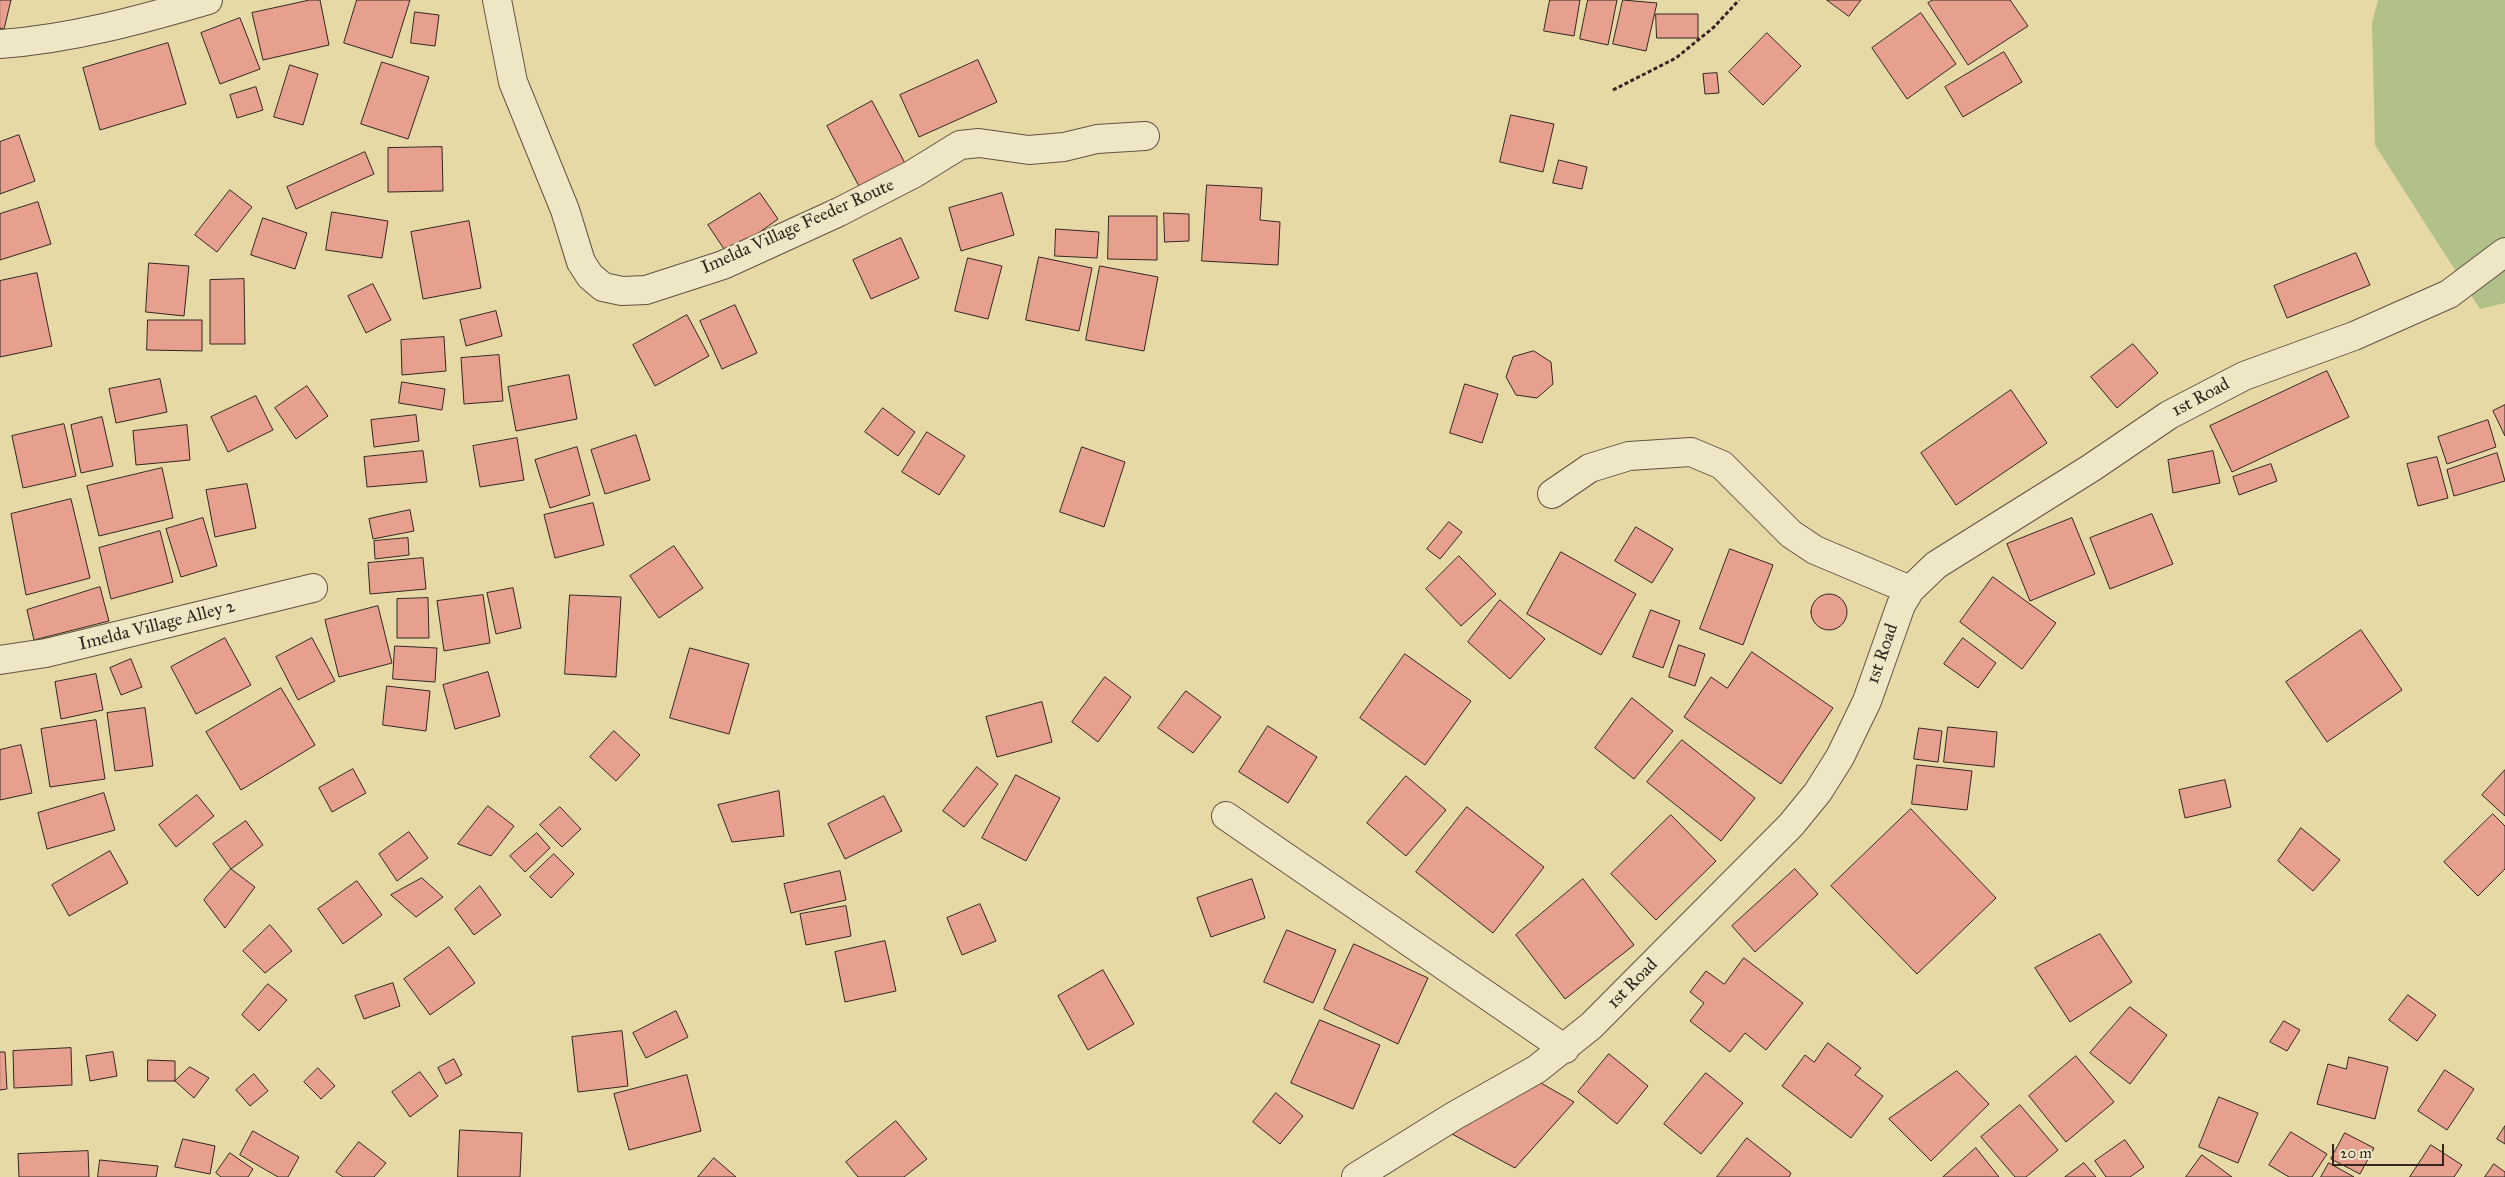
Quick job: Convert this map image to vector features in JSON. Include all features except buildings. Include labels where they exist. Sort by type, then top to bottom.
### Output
[{"type":"street","points":[[0,44],[33,42],[85,33],[208,0]]},
{"type":"street","name":"Imelda Village Feeder Route","points":[[497,0],[512,82],[565,210],[581,262],[590,276],[603,287],[622,291],[646,290],[723,264],[839,212],[913,174],[960,145],[979,143],[1029,150],[1064,147],[1096,139],[1145,136]]},
{"type":"street","name":"1st Road","points":[[1356,1177],[1454,1116],[1537,1069],[1565,1049],[1592,1026],[1791,825],[1818,792],[1840,757],[1867,701],[1901,605],[1910,590],[1936,565],[2091,468],[2169,414],[2244,376],[2354,336],[2449,294],[2505,252]]},
{"type":"street","points":[[1552,494],[1590,468],[1629,456],[1691,452],[1722,465],[1791,534],[1815,550],[1910,590]]},
{"type":"street","name":"Imelda Village Alley 2","points":[[0,660],[46,653],[313,588]]},
{"type":"street","points":[[1226,816],[1565,1049]]},
{"type":"path","points":[[1613,90],[1676,58],[1714,27],[1739,0]]},
{"type":"green space","points":[[2378,0],[2505,0],[2505,303],[2480,309],[2375,145],[2372,23]]}]
